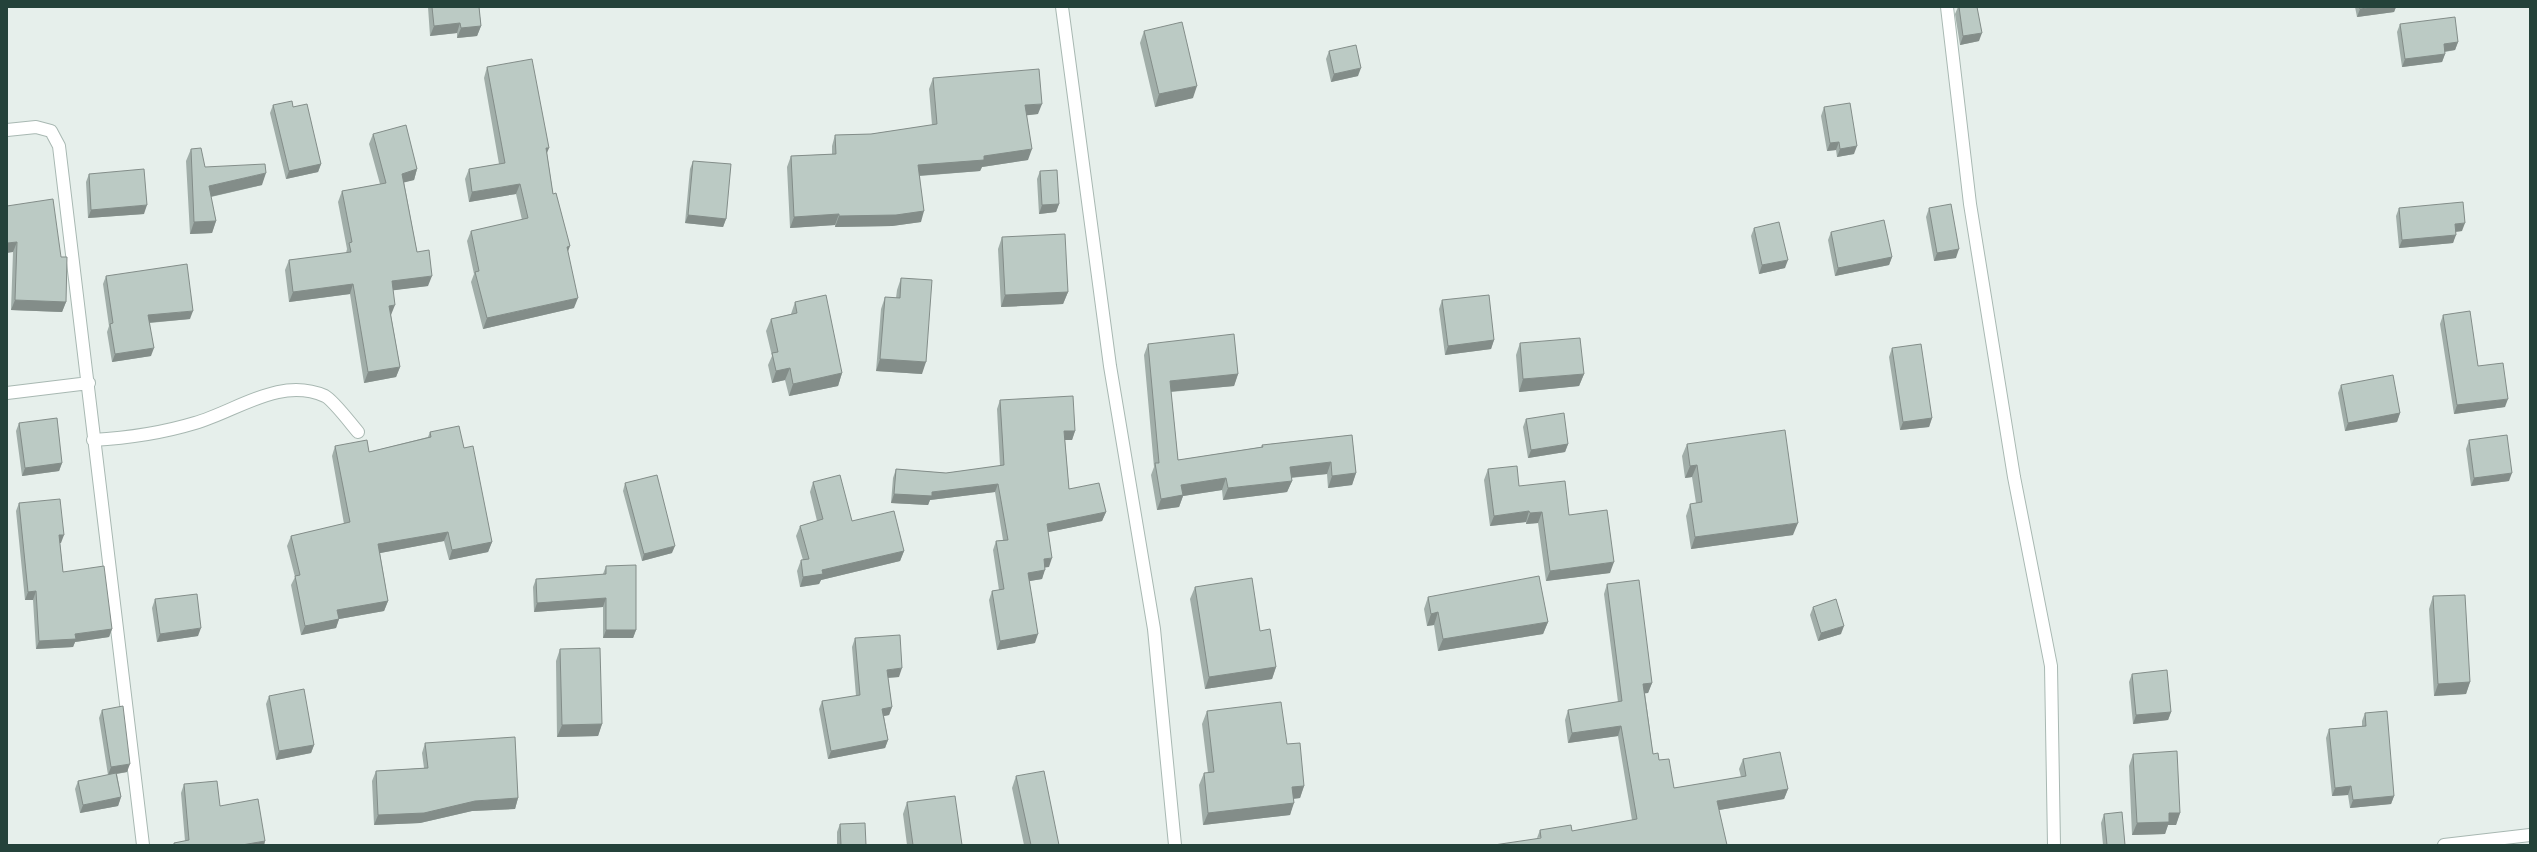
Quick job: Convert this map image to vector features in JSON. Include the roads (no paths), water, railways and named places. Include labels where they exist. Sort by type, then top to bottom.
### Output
[{"type":"street","points":[[1062,7],[1110,366],[1154,629],[1175,845]]},
{"type":"street","points":[[1947,7],[1970,204],[2014,477],[2051,666],[2054,845]]},
{"type":"street","points":[[7,130],[36,127],[51,131],[59,146],[89,383],[93,440],[143,845]]},
{"type":"street","points":[[7,393],[89,383]]},
{"type":"street","points":[[93,440],[133,437],[196,423],[252,398],[298,389],[326,397],[358,432]]},
{"type":"street","points":[[2444,845],[2530,835]]}]
